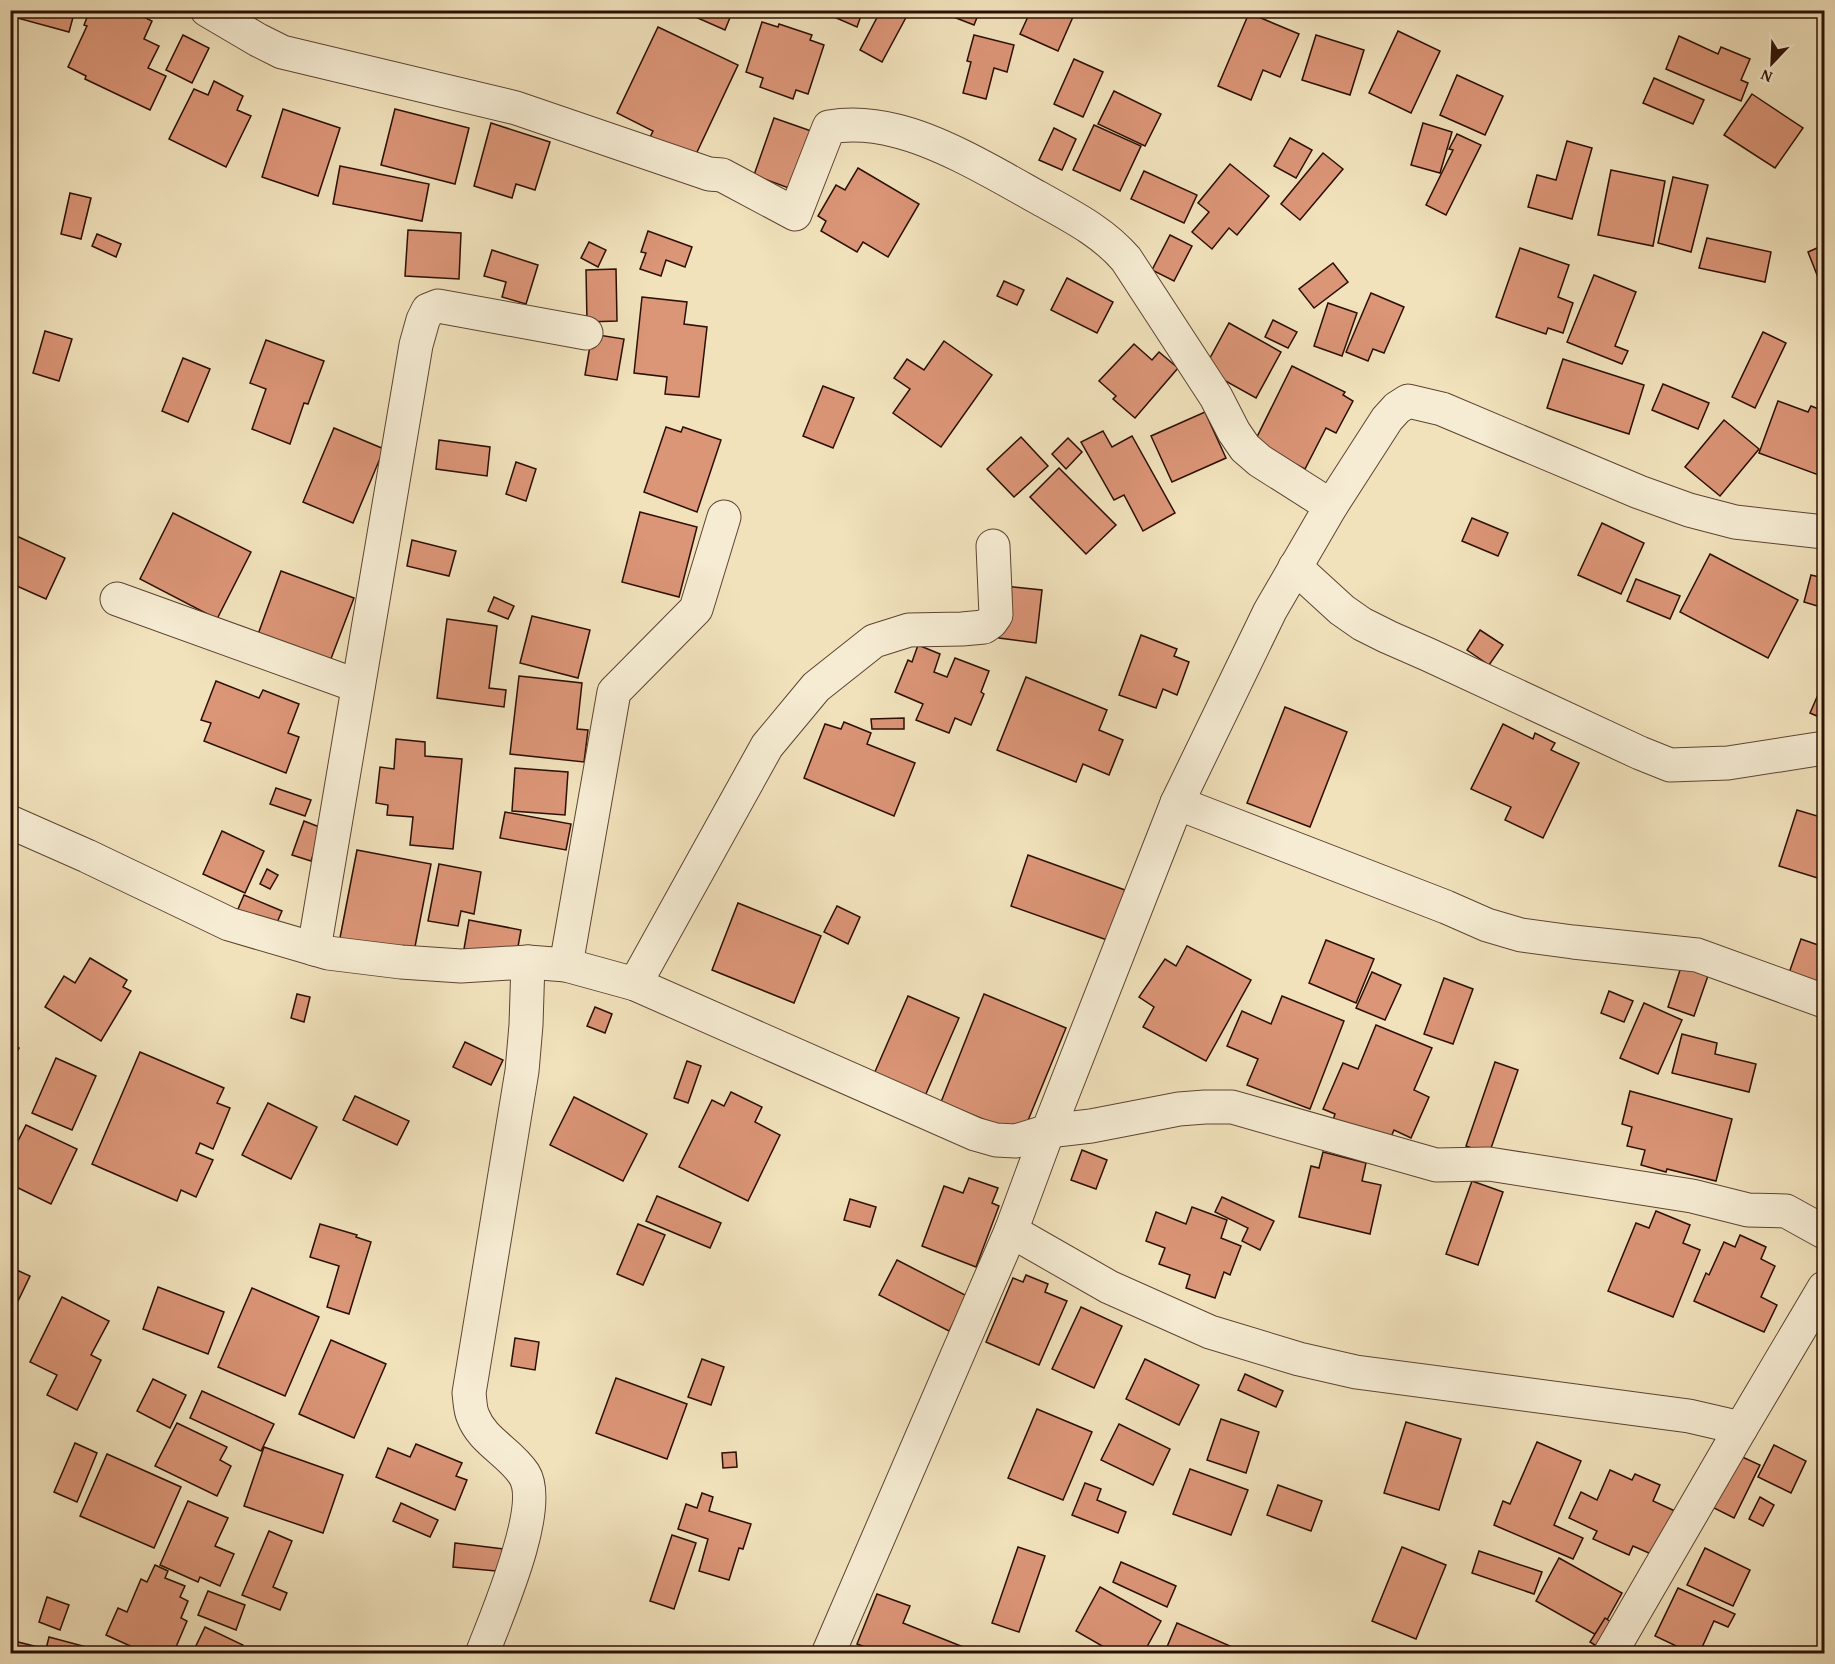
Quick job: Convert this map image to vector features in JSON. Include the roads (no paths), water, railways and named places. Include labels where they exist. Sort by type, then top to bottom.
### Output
[{"type":"street","points":[[207,10],[282,52],[516,108],[709,174],[722,175],[795,214],[829,127],[847,123],[872,126],[899,131],[938,146],[998,175],[1098,232],[1115,246],[1126,259],[1216,397],[1245,448],[1331,506]]},
{"type":"street","points":[[314,949],[416,345],[423,320],[428,310],[438,306],[586,333]]},
{"type":"street","points":[[828,1653],[1011,1231],[1177,803],[1270,611],[1331,506],[1387,419],[1397,408],[1408,401],[1442,409],[1639,492],[1689,510],[1735,522],[1824,532]]},
{"type":"street","points":[[566,965],[614,692],[696,609],[724,517]]},
{"type":"street","points":[[635,984],[767,746],[816,687],[874,641],[909,630],[984,627],[991,622],[996,615],[993,546]]},
{"type":"street","points":[[1295,567],[1342,610],[1362,624],[1670,765],[1728,764],[1824,748]]},
{"type":"street","points":[[117,599],[358,686]]},
{"type":"street","points":[[1177,803],[1487,925],[1521,934],[1573,942],[1697,955],[1824,1001]]},
{"type":"street","points":[[10,822],[229,924],[328,953],[401,962],[461,966],[528,963],[566,965],[635,984],[975,1134],[996,1140],[1016,1141],[1048,1131],[1091,1126],[1179,1109],[1232,1107],[1436,1166],[1489,1164],[1692,1196],[1748,1210],[1786,1211],[1824,1232]]},
{"type":"street","points":[[482,1653],[519,1555],[527,1526],[530,1503],[526,1476],[513,1459],[486,1437],[473,1416],[469,1393],[522,1071],[528,963]]},
{"type":"street","points":[[1011,1231],[1109,1287],[1210,1332],[1299,1359],[1356,1372],[1689,1416],[1741,1428]]},
{"type":"street","points":[[1610,1653],[1824,1288]]}]
